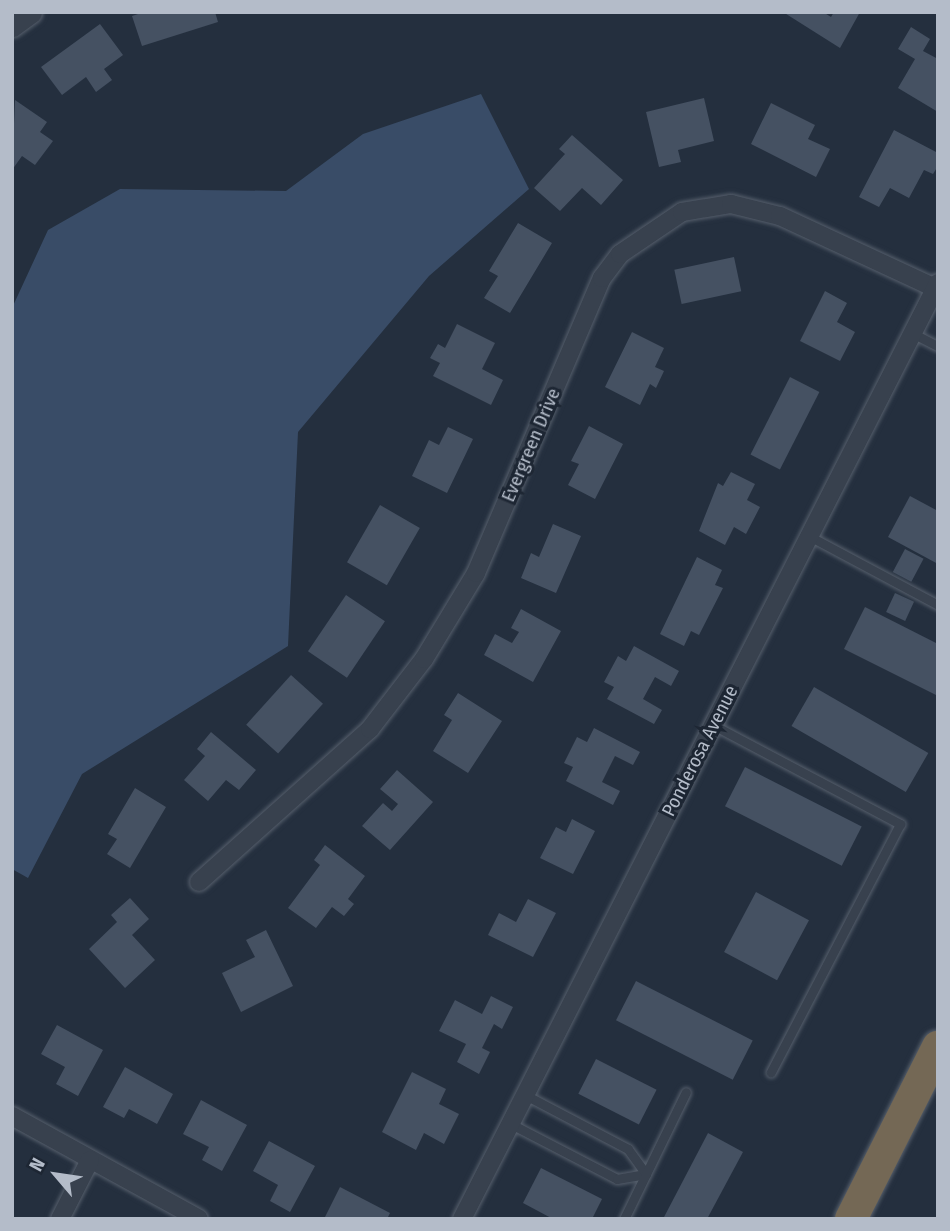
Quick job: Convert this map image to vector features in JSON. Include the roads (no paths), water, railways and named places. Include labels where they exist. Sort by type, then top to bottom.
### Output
[{"type":"highway","points":[[851,1219],[938,1048]]},
{"type":"street","points":[[12,25],[30,12]]},
{"type":"street","name":"Evergreen Drive","points":[[199,882],[370,729],[424,659],[476,573],[602,278],[620,254],[682,212],[731,204],[780,216],[937,285]]},
{"type":"street","name":"Ponderosa Avenue","points":[[462,1219],[937,285]]},
{"type":"street","points":[[12,1115],[199,1219]]},
{"type":"street","points":[[61,1219],[90,1160]]},
{"type":"lane","points":[[912,333],[938,346]]},
{"type":"lane","points":[[809,537],[938,605]]},
{"type":"lane","points":[[713,725],[900,824],[771,1072]]},
{"type":"lane","points":[[624,1219],[686,1093]]},
{"type":"lane","points":[[525,1095],[628,1149],[646,1174]]},
{"type":"lane","points":[[511,1124],[617,1179],[646,1174]]},
{"type":"water","points":[[481,94],[529,189],[429,276],[298,432],[288,646],[82,774],[28,878],[12,869],[12,308],[48,230],[120,189],[286,191],[363,134]]}]
